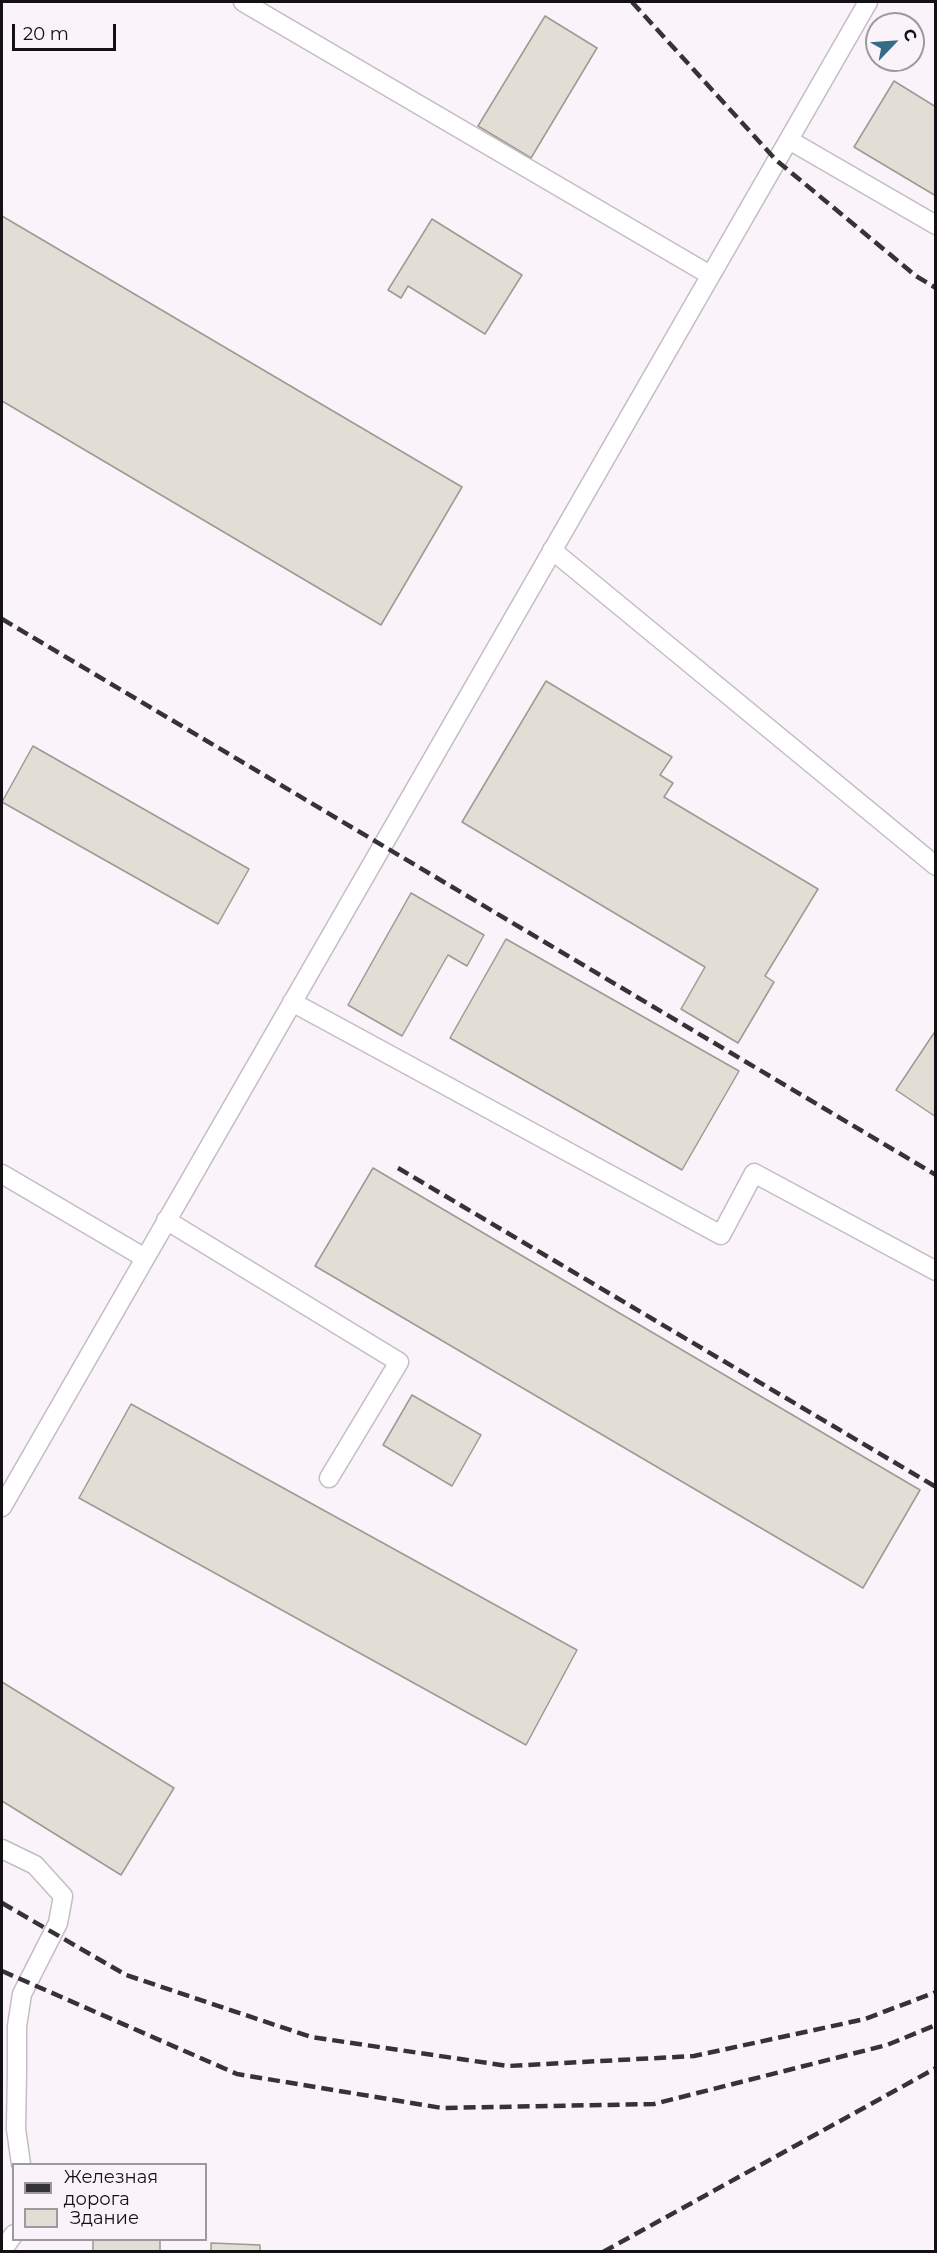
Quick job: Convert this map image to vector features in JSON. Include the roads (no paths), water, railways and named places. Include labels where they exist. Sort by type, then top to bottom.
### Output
[{"type":"lane","points":[[243,2],[710,275]]},
{"type":"lane","points":[[2,1507],[867,2]]},
{"type":"lane","points":[[789,140],[936,225]]},
{"type":"lane","points":[[552,550],[936,866]]},
{"type":"lane","points":[[292,1002],[721,1234],[754,1173],[936,1271]]},
{"type":"lane","points":[[2,1174],[145,1258]]},
{"type":"lane","points":[[166,1220],[399,1362],[329,1478]]},
{"type":"lane","points":[[2,1849],[35,1865],[63,1896],[58,1923],[22,1994],[17,2026],[16,2071],[16,2129],[21,2163]]},
{"type":"lane","points":[[2,2251],[12,2237]]},
{"type":"railway","points":[[632,2],[776,160],[916,276],[936,288]]},
{"type":"railway","points":[[2,619],[936,1175]]},
{"type":"railway","points":[[398,1168],[936,1487]]},
{"type":"railway","points":[[2,1903],[126,1975],[311,2037],[508,2066],[694,2056],[865,2019],[936,1992]]},
{"type":"railway","points":[[2,1971],[237,2074],[442,2108],[654,2104],[887,2045],[936,2025]]},
{"type":"railway","points":[[603,2252],[936,2068]]}]
